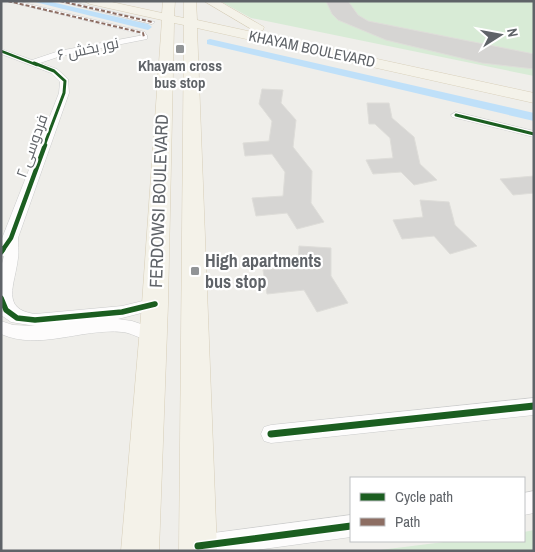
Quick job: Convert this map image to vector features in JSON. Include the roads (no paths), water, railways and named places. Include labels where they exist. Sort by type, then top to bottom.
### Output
[{"type":"main road","name":"KHAYAM BOULEVARD","points":[[90,1],[177,16],[258,27],[534,85]]},
{"type":"main road","name":"KHAYAM BOULEVARD","points":[[135,1],[177,16],[231,31],[534,98]]},
{"type":"main road","points":[[210,1],[258,27]]},
{"type":"main road","name":"FERDOWSI BOULEVARD","points":[[140,551],[155,304],[177,16]]},
{"type":"main road","name":"FERDOWSI BOULEVARD","points":[[177,16],[198,548]]},
{"type":"street","points":[[8,1],[143,33],[144,37]]},
{"type":"street","points":[[60,1],[177,16]]},
{"type":"street","name":"نور بخش ۶","points":[[33,62],[59,54],[144,37]]},
{"type":"street","points":[[2,52],[33,62]]},
{"type":"street","name":"فردوسی ۲","points":[[1,252],[64,93],[65,81],[54,71],[33,62]]},
{"type":"street","points":[[456,115],[534,134]]},
{"type":"street","name":"فردوسی ۲","points":[[6,238],[12,258],[1,297],[6,310],[17,318],[35,320],[122,312],[155,304]]},
{"type":"street","points":[[1,327],[6,330],[29,333],[121,325],[153,335]]},
{"type":"street","points":[[271,434],[534,406]]},
{"type":"street","points":[[198,548],[350,526]]},
{"type":"waterway","points":[[35,1],[148,27]]},
{"type":"waterway","points":[[210,42],[534,117]]},
{"type":"place","name":"Khayam cross bus stop","points":[[180,49]]},
{"type":"place","name":"High apartments bus stop","points":[[195,271]]}]
